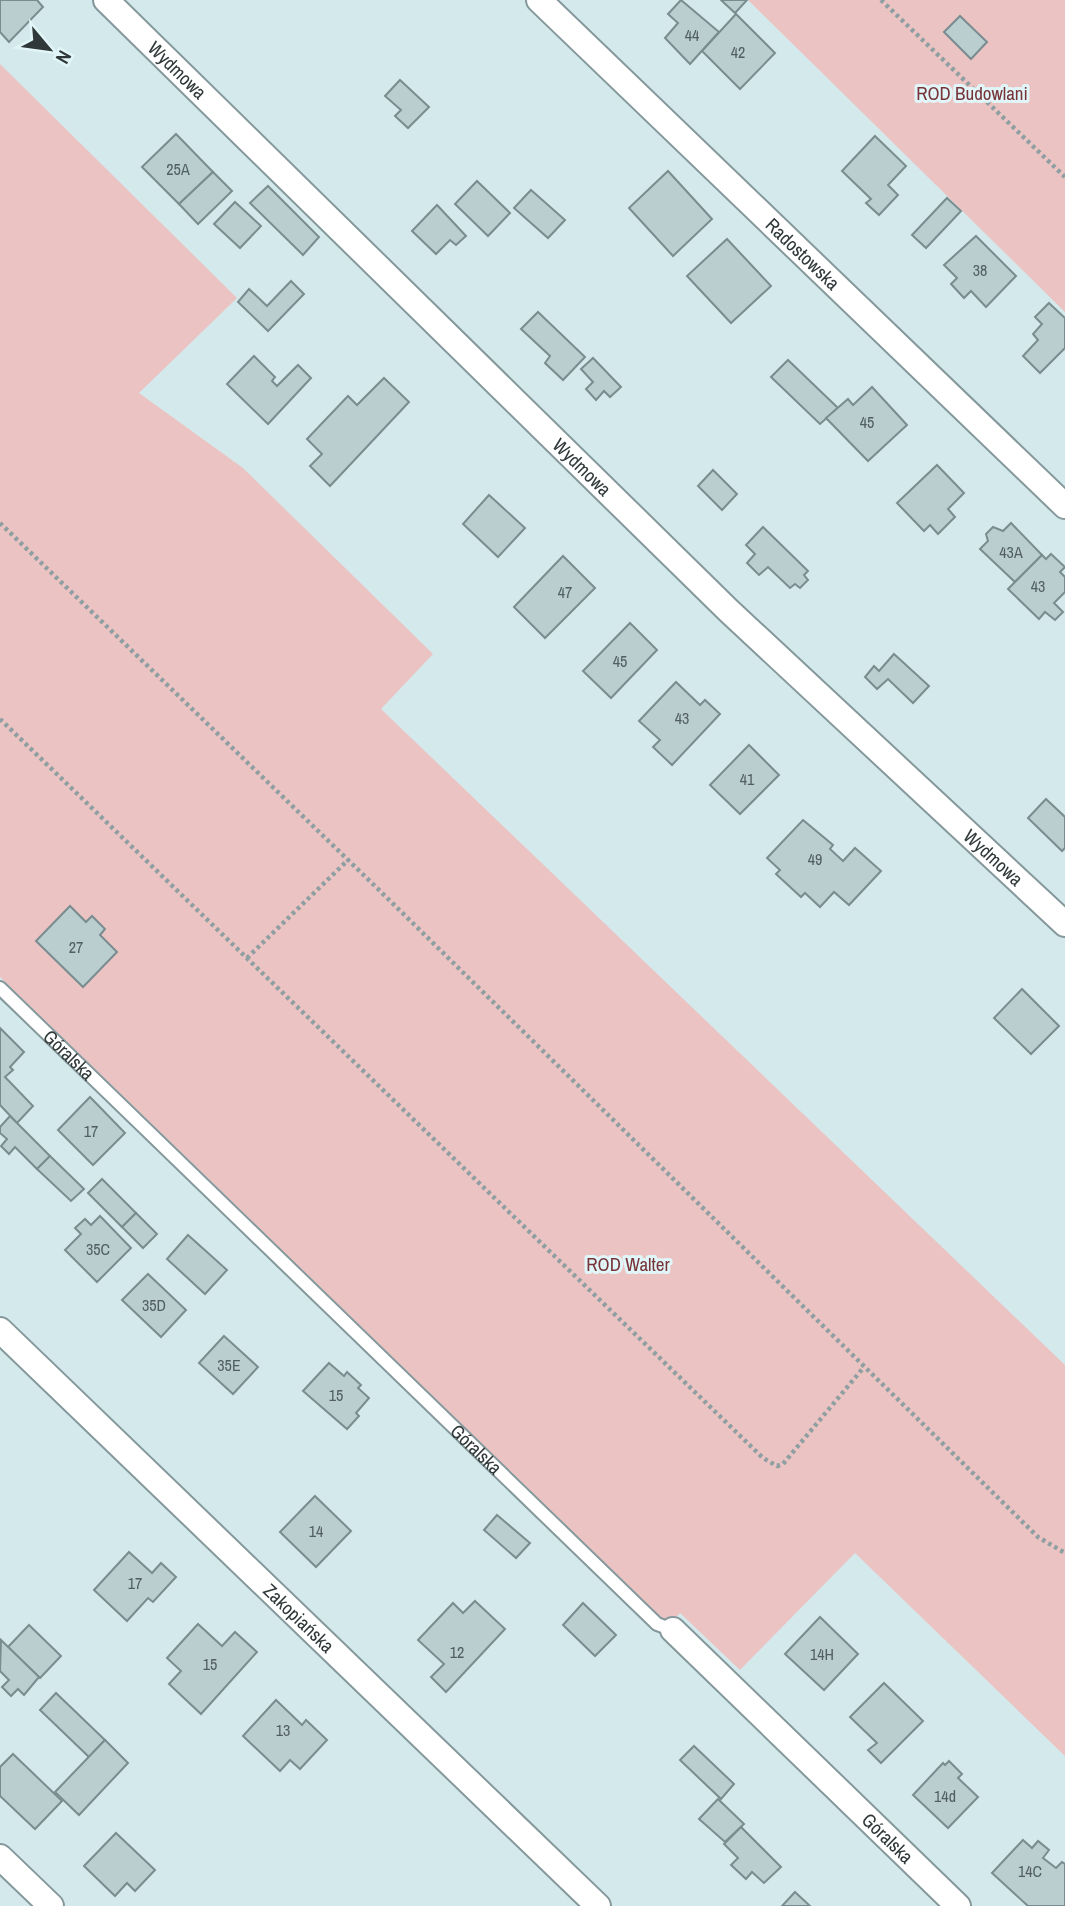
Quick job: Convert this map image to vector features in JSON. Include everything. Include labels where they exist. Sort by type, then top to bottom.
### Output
[{"type":"street","name":"Wydmowa","points":[[106,0],[729,611],[1065,924]]},
{"type":"street","name":"Radostowska","points":[[539,0],[1065,506]]},
{"type":"street","name":"Zakopiańska","points":[[0,1330],[598,1906]]},
{"type":"street","name":"Góralska","points":[[673,1630],[958,1906]]},
{"type":"street","points":[[0,1857],[51,1906]]},
{"type":"lane","name":"Góralska","points":[[0,988],[657,1625],[673,1630]]},
{"type":"path","points":[[881,0],[1065,177]]},
{"type":"path","points":[[0,523],[348,860],[1038,1537],[1065,1553]]},
{"type":"path","points":[[0,719],[763,1458],[778,1466],[783,1464],[864,1367]]},
{"type":"path","points":[[247,958],[348,860]]},
{"type":"green space","name":"ROD Budowlani","points":[[748,0],[1065,0],[1065,312]]},
{"type":"green space","name":"ROD Walter","points":[[0,64],[237,298],[139,393],[243,468],[433,654],[381,709],[1065,1365],[1065,1756],[855,1553],[740,1670],[680,1613],[669,1625],[0,977]]},
{"type":"building","points":[[0,0],[37,0],[43,7],[9,42],[0,32]]},
{"type":"building","points":[[681,0],[719,32],[690,64],[665,38],[678,23],[668,14]]},
{"type":"building","points":[[721,0],[747,0],[735,13]]},
{"type":"building","points":[[736,14],[775,53],[740,89],[702,51]]},
{"type":"building","points":[[960,16],[987,42],[971,59],[944,32]]},
{"type":"building","points":[[400,80],[429,107],[408,128],[395,116],[401,110],[385,96]]},
{"type":"building","points":[[176,134],[213,172],[179,204],[142,167]]},
{"type":"building","points":[[875,136],[906,166],[888,185],[898,195],[879,215],[866,203],[871,199],[842,171]]},
{"type":"building","points":[[668,171],[712,219],[673,256],[629,208]]},
{"type":"building","points":[[213,172],[232,191],[198,224],[179,204]]},
{"type":"building","points":[[477,181],[510,213],[488,236],[455,204]]},
{"type":"building","points":[[268,186],[319,237],[303,255],[250,203]]},
{"type":"building","points":[[531,190],[565,220],[548,238],[514,208]]},
{"type":"building","points":[[947,198],[961,211],[926,248],[912,235]]},
{"type":"building","points":[[235,202],[261,226],[240,248],[214,224]]},
{"type":"building","points":[[437,205],[466,236],[456,245],[450,240],[436,254],[412,231]]},
{"type":"building","points":[[976,236],[1016,276],[986,307],[971,291],[964,298],[951,284],[957,278],[944,265]]},
{"type":"building","points":[[727,239],[771,286],[731,323],[687,276]]},
{"type":"building","points":[[291,281],[304,294],[268,331],[238,302],[249,289],[267,306]]},
{"type":"building","points":[[1049,303],[1065,318],[1065,348],[1040,373],[1023,356],[1038,340],[1033,334],[1042,324],[1035,317]]},
{"type":"building","points":[[538,312],[585,357],[563,380],[545,363],[550,356],[521,329]]},
{"type":"building","points":[[254,356],[275,377],[272,381],[277,386],[298,365],[311,378],[268,424],[227,384]]},
{"type":"building","points":[[593,358],[621,387],[610,397],[604,391],[596,400],[586,389],[593,382],[581,369]]},
{"type":"building","points":[[788,360],[838,408],[820,424],[771,377]]},
{"type":"building","points":[[384,378],[409,402],[330,486],[310,466],[322,454],[307,439],[348,396],[357,405]]},
{"type":"building","points":[[872,387],[907,425],[868,461],[826,418],[848,399],[853,405]]},
{"type":"building","points":[[937,465],[964,493],[948,509],[955,517],[938,534],[930,525],[924,531],[897,503]]},
{"type":"building","points":[[713,470],[737,494],[722,510],[698,486]]},
{"type":"building","points":[[489,495],[525,528],[498,557],[463,524]]},
{"type":"building","points":[[1011,523],[1042,555],[1015,582],[980,549],[988,541],[986,534],[993,527],[1003,531]]},
{"type":"building","points":[[763,527],[808,571],[804,575],[808,580],[800,588],[795,584],[790,588],[768,567],[759,575],[747,563],[755,554],[746,545]]},
{"type":"building","points":[[1051,554],[1065,567],[1060,572],[1065,577],[1065,592],[1054,603],[1063,612],[1055,620],[1045,612],[1039,619],[1008,589],[1042,555],[1046,559]]},
{"type":"building","points":[[563,556],[595,588],[545,638],[514,607]]},
{"type":"building","points":[[630,623],[657,650],[611,698],[583,671]]},
{"type":"building","points":[[894,654],[929,686],[913,703],[888,679],[877,689],[865,677],[874,666],[879,671]]},
{"type":"building","points":[[676,682],[700,705],[705,700],[720,714],[672,765],[653,747],[660,740],[639,721]]},
{"type":"building","points":[[749,745],[779,775],[740,814],[710,785]]},
{"type":"building","points":[[1046,799],[1065,817],[1065,848],[1062,851],[1028,818]]},
{"type":"building","points":[[803,820],[833,845],[830,849],[843,861],[855,848],[881,871],[849,905],[834,892],[820,907],[805,893],[801,897],[776,874],[780,870],[767,858]]},
{"type":"building","points":[[70,906],[86,922],[92,916],[105,929],[100,935],[117,952],[83,987],[36,941]]},
{"type":"building","points":[[1022,989],[1059,1026],[1031,1054],[994,1018]]},
{"type":"building","points":[[0,1028],[24,1052],[10,1067],[13,1070],[5,1077],[33,1106],[17,1123],[0,1105]]},
{"type":"building","points":[[90,1097],[125,1133],[93,1165],[58,1130]]},
{"type":"building","points":[[10,1116],[50,1156],[37,1169],[15,1147],[9,1154],[1,1146],[7,1139],[0,1133],[0,1127]]},
{"type":"building","points":[[50,1156],[84,1189],[71,1201],[37,1169]]},
{"type":"building","points":[[102,1179],[136,1213],[122,1227],[88,1193]]},
{"type":"building","points":[[136,1213],[157,1234],[143,1248],[122,1227]]},
{"type":"building","points":[[100,1216],[131,1248],[97,1282],[65,1250],[81,1234],[75,1228],[85,1219],[91,1225]]},
{"type":"building","points":[[188,1235],[227,1270],[205,1294],[167,1259]]},
{"type":"building","points":[[148,1274],[186,1310],[161,1337],[122,1300]]},
{"type":"building","points":[[224,1336],[258,1367],[233,1394],[199,1363]]},
{"type":"building","points":[[329,1363],[344,1376],[347,1372],[361,1385],[358,1388],[369,1398],[356,1413],[359,1416],[347,1429],[303,1391]]},
{"type":"building","points":[[315,1496],[351,1531],[316,1567],[280,1532]]},
{"type":"building","points":[[497,1515],[530,1543],[516,1558],[484,1530]]},
{"type":"building","points":[[129,1552],[152,1573],[161,1563],[176,1577],[153,1602],[148,1598],[127,1621],[94,1590]]},
{"type":"building","points":[[475,1601],[505,1629],[446,1692],[431,1677],[444,1664],[418,1640],[453,1603],[463,1613]]},
{"type":"building","points":[[583,1603],[616,1635],[595,1656],[563,1625]]},
{"type":"building","points":[[820,1617],[858,1654],[824,1690],[785,1654]]},
{"type":"building","points":[[198,1624],[222,1646],[235,1632],[257,1652],[201,1714],[169,1684],[181,1671],[167,1658]]},
{"type":"building","points":[[29,1625],[61,1656],[40,1678],[8,1647]]},
{"type":"building","points":[[1,1640],[39,1677],[24,1695],[18,1689],[11,1696],[2,1687],[9,1680],[0,1671]]},
{"type":"building","points":[[884,1683],[923,1721],[881,1763],[868,1750],[877,1743],[850,1717]]},
{"type":"building","points":[[56,1693],[105,1740],[89,1757],[40,1710]]},
{"type":"building","points":[[276,1700],[302,1725],[306,1720],[327,1740],[300,1769],[290,1760],[280,1771],[243,1736]]},
{"type":"building","points":[[105,1740],[128,1763],[79,1815],[55,1792]]},
{"type":"building","points":[[694,1746],[734,1784],[721,1799],[680,1760]]},
{"type":"building","points":[[13,1754],[62,1801],[35,1829],[0,1796],[0,1767]]},
{"type":"building","points":[[949,1761],[962,1774],[958,1778],[978,1797],[948,1828],[913,1795],[943,1763],[945,1765]]},
{"type":"building","points":[[718,1799],[744,1824],[725,1842],[699,1819]]},
{"type":"building","points":[[741,1827],[781,1867],[764,1883],[752,1872],[746,1879],[731,1865],[738,1858],[724,1844]]},
{"type":"building","points":[[116,1833],[155,1870],[135,1891],[127,1883],[115,1896],[84,1866]]},
{"type":"building","points":[[1023,1840],[1032,1848],[1038,1841],[1049,1850],[1043,1858],[1056,1868],[1062,1862],[1065,1864],[1065,1906],[1028,1906],[992,1873]]},
{"type":"building","points":[[795,1892],[810,1906],[782,1906]]}]
